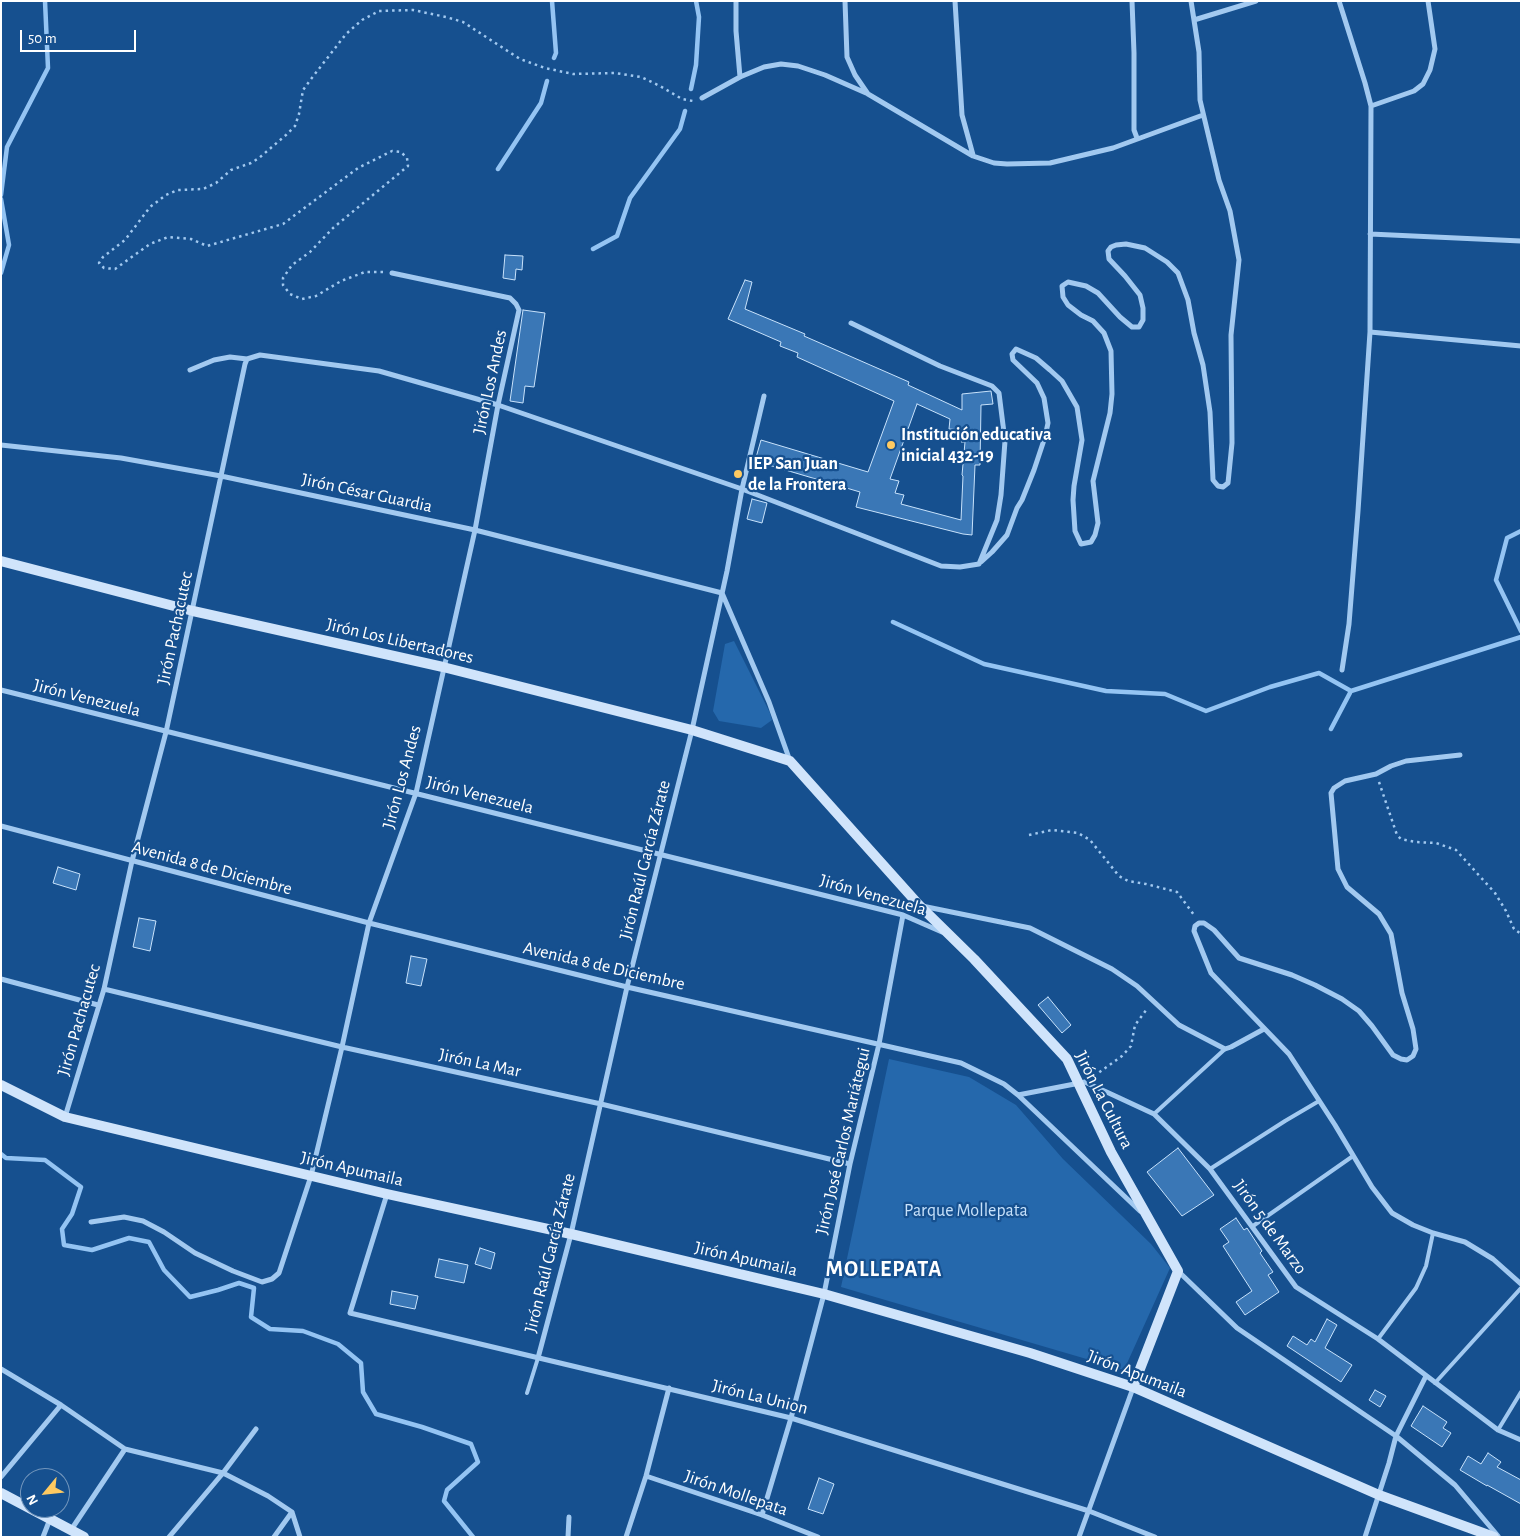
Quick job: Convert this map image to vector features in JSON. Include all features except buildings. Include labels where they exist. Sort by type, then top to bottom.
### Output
[{"type":"street","points":[[736,1],[736,31],[740,77]]},
{"type":"street","points":[[845,1],[847,57],[855,75],[868,94]]},
{"type":"street","points":[[955,1],[962,115],[973,156]]},
{"type":"street","points":[[1132,1],[1134,130],[1137,138]]},
{"type":"street","points":[[190,370],[214,360],[230,357],[247,359],[260,355],[379,371],[498,405],[742,489],[940,566],[960,567],[979,564],[1007,535],[1034,470],[1045,437],[1048,423],[1044,398],[1038,382],[1013,360],[1012,354],[1016,349],[1036,358],[1062,381],[1077,407],[1082,440],[1073,493],[1075,531],[1081,544],[1091,542],[1098,523],[1093,481],[1110,413],[1112,394],[1111,351],[1104,333],[1093,321],[1081,316],[1068,305],[1062,286],[1068,282],[1086,286],[1098,293],[1132,327],[1139,326],[1143,320],[1140,295],[1109,259],[1108,251],[1111,247],[1126,244],[1145,248],[1167,262],[1178,273],[1188,300],[1194,333],[1203,365],[1210,412],[1213,480],[1218,486],[1223,487],[1228,482],[1232,443],[1231,335],[1239,260],[1230,211],[1219,180],[1200,100],[1198,52],[1191,1]]},
{"type":"street","points":[[1194,20],[1256,1]]},
{"type":"street","points":[[1340,1],[1366,83],[1371,106],[1370,332],[1358,511],[1342,670]]},
{"type":"street","points":[[1371,106],[1414,91],[1423,84],[1430,70],[1435,49],[1428,1]]},
{"type":"street","points":[[702,98],[740,77],[772,66],[780,64],[798,66],[853,86],[973,156],[994,163],[1006,164],[1050,163],[1112,148],[1203,115]]},
{"type":"street","points":[[1370,234],[1521,241]]},
{"type":"street","name":"Jirón Los Andes","points":[[91,1222],[124,1217],[142,1220],[195,1253],[262,1282],[272,1279],[280,1273],[311,1176],[369,923],[416,793],[475,530],[498,405],[519,310],[510,298],[392,273]]},
{"type":"street","points":[[851,323],[940,366],[992,386],[998,393],[1005,441],[1001,496],[997,520],[979,564]]},
{"type":"street","points":[[1370,332],[1521,346]]},
{"type":"street","name":"Jirón Pachacutec","points":[[65,1117],[104,989],[132,861],[166,732],[247,359]]},
{"type":"street","name":"Jirón Raúl García Zárate","points":[[538,1358],[572,1234],[626,987],[662,853],[692,730],[722,594],[742,489],[764,396]]},
{"type":"street","name":"Jirón César Guardia","points":[[1,445],[121,458],[221,476],[475,530],[722,594]]},
{"type":"street","name":"Jirón Los Libertadores","points":[[1,561],[193,611],[443,667],[692,730],[790,761]]},
{"type":"street","points":[[722,594],[768,702],[790,761]]},
{"type":"street","name":"Jirón Venezuela","points":[[1,690],[662,853],[903,915],[949,935]]},
{"type":"street","points":[[1460,756],[1406,760],[1376,774],[1345,781],[1334,788],[1331,793],[1338,869],[1347,886],[1379,914],[1391,934],[1402,993],[1413,1029],[1416,1050],[1413,1056],[1407,1060],[1393,1055],[1359,1011],[1342,999],[1292,975],[1239,958],[1214,930],[1204,923],[1199,923],[1195,926],[1196,939],[1211,973],[1289,1054],[1302,1072],[1381,1200],[1392,1213],[1413,1225],[1433,1233],[1465,1242],[1493,1259],[1521,1286]]},
{"type":"street","name":"Jirón La Cultura","points":[[790,761],[919,905],[1067,1058],[1082,1082],[1111,1152],[1152,1221],[1178,1271],[1237,1328],[1396,1436],[1455,1485],[1499,1537]]},
{"type":"street","name":"Avenida 8 de Diciembre","points":[[1,826],[369,923],[626,987],[961,1063],[1004,1084],[1018,1095],[1152,1221]]},
{"type":"street","points":[[919,905],[1030,928],[1112,969],[1138,986],[1179,1025],[1225,1049],[1231,1048],[1264,1029]]},
{"type":"street","name":"Jirón José Carlos Mariátegui","points":[[762,1515],[791,1418],[824,1294],[850,1164],[879,1044],[903,915]]},
{"type":"street","points":[[1,979],[98,1005]]},
{"type":"street","name":"Jirón La Mar","points":[[104,989],[342,1047],[601,1104],[850,1164]]},
{"type":"street","points":[[1018,1095],[1082,1082]]},
{"type":"street","name":"Jirón 5 de Marzo","points":[[1082,1082],[1154,1114],[1210,1169],[1296,1287],[1378,1339],[1498,1430],[1521,1440]]},
{"type":"street","name":"Jirón Apumaila","points":[[1,1085],[65,1117],[387,1194],[572,1234],[824,1294],[1030,1353],[1133,1387],[1379,1495],[1494,1537]]},
{"type":"street","name":"Jirón La Union","points":[[387,1194],[350,1313],[791,1418],[1089,1511],[1155,1537]]},
{"type":"street","points":[[1079,1537],[1133,1387],[1178,1271]]},
{"type":"street","points":[[1,1369],[61,1405],[125,1449],[223,1473],[268,1496],[292,1512],[300,1537]]},
{"type":"street","points":[[1365,1537],[1396,1436],[1426,1376]]},
{"type":"street","points":[[626,1537],[646,1476],[669,1388]]},
{"type":"street","points":[[1,1477],[61,1405]]},
{"type":"street","points":[[169,1537],[223,1473],[256,1429]]},
{"type":"street","points":[[70,1530],[125,1449]]},
{"type":"street","name":"Jirón Mollepata","points":[[646,1476],[762,1515],[818,1537]]},
{"type":"street","points":[[1,1493],[84,1537]]},
{"type":"street","points":[[274,1537],[292,1512]]},
{"type":"street","points":[[568,1537],[569,1517]]},
{"type":"street","points":[[44,1537],[50,1519]]},
{"type":"street","points":[[796,1537],[799,1530]]},
{"type":"lane","points":[[1154,1114],[1225,1049]]},
{"type":"lane","points":[[1210,1169],[1319,1101]]},
{"type":"lane","points":[[1253,1226],[1353,1156]]},
{"type":"lane","points":[[1378,1339],[1416,1288],[1426,1266],[1433,1233]]},
{"type":"lane","points":[[1435,1383],[1521,1286]]},
{"type":"lane","points":[[527,1393],[538,1358]]},
{"type":"lane","points":[[1498,1430],[1521,1392]]},
{"type":"path","points":[[392,273],[365,272],[341,281],[316,296],[302,299],[290,294],[283,285],[283,278],[292,265],[310,252],[333,228],[408,166],[408,158],[401,152],[392,151],[358,168],[283,224],[243,234],[207,246],[190,239],[168,237],[150,244],[115,268],[104,268],[99,263],[103,257],[125,240],[150,207],[166,195],[178,190],[203,189],[216,183],[231,170],[259,158],[286,135],[295,126],[303,90],[311,79],[346,34],[362,20],[379,11],[413,10],[463,22],[520,59],[545,68],[573,74],[615,73],[641,78],[660,86],[682,99],[694,101],[702,98]]},
{"type":"path","points":[[1376,774],[1384,792],[1397,835],[1401,839],[1416,842],[1436,842],[1456,850],[1495,892],[1514,928],[1521,934]]},
{"type":"path","points":[[1029,835],[1052,830],[1078,832],[1090,840],[1110,866],[1123,879],[1177,892],[1199,923]]},
{"type":"path","points":[[1082,1082],[1122,1056],[1131,1046],[1135,1024],[1153,1000]]},
{"type":"green space","points":[[734,641],[770,713],[772,720],[761,728],[719,721],[713,711],[725,644]]},
{"type":"green space","name":"Parque Mollepata","points":[[889,1059],[969,1077],[1016,1105],[1063,1159],[1151,1244],[1170,1268],[1124,1370],[841,1287]]},
{"type":"waterway","points":[[1,195],[7,147],[48,68],[45,1]]},
{"type":"waterway","points":[[552,1],[556,53],[554,58]]},
{"type":"waterway","points":[[691,89],[696,65],[699,17],[696,1]]},
{"type":"waterway","points":[[498,169],[541,103],[547,81]]},
{"type":"waterway","points":[[593,249],[617,236],[630,198],[680,129],[685,111]]},
{"type":"waterway","points":[[1,199],[9,245],[1,273]]},
{"type":"waterway","points":[[1521,531],[1507,538],[1496,580],[1521,631]]},
{"type":"waterway","points":[[893,622],[984,664],[1106,691],[1165,694],[1206,711],[1270,687],[1319,673],[1351,691],[1521,637]]},
{"type":"waterway","points":[[1331,729],[1351,691]]},
{"type":"waterway","points":[[1,1154],[6,1158],[45,1160],[81,1187],[72,1214],[62,1229],[64,1245],[92,1250],[129,1238],[149,1242],[164,1270],[190,1297],[239,1283],[254,1288],[251,1317],[270,1329],[303,1331],[338,1344],[361,1363],[363,1392],[376,1414],[471,1444],[478,1462],[447,1490],[444,1501],[473,1537]]},
{"type":"place","name":"Institución educativa inicial 432-19","points":[[891,445]]},
{"type":"place","name":"IEP San Juan de la Frontera","points":[[738,474]]},
{"type":"district","name":"MOLLEPATA","points":[[884,1269]]}]
